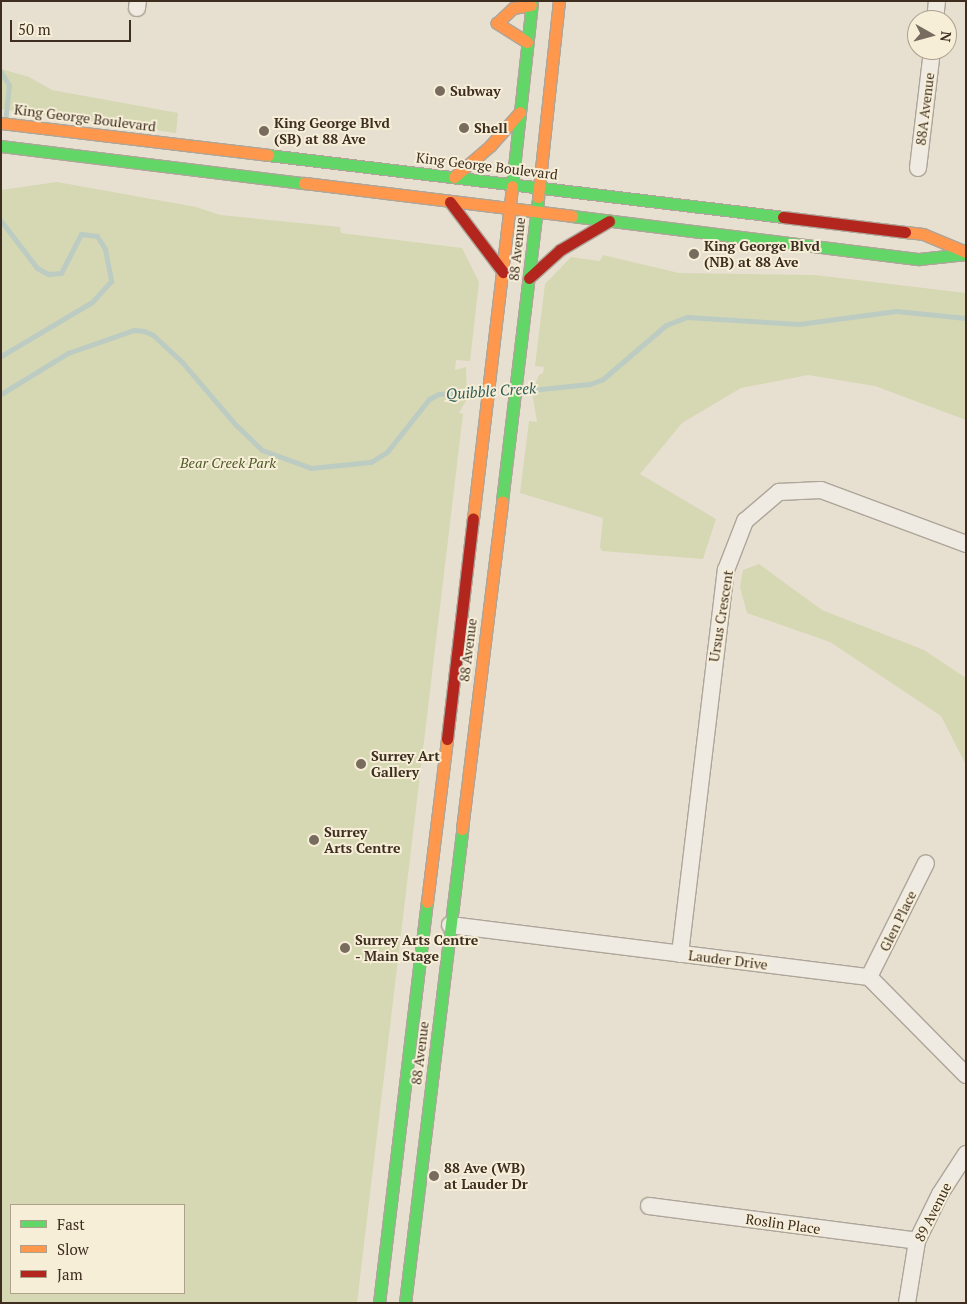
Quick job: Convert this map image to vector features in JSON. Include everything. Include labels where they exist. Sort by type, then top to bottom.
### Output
[{"type":"main road","name":"88 Avenue","points":[[405,1303],[443,916],[517,383],[559,1]]},
{"type":"main road","name":"88 Avenue","points":[[378,1303],[488,400],[532,3]]},
{"type":"main road","points":[[527,42],[497,23],[513,8],[532,3]]},
{"type":"main road","points":[[454,177],[490,146],[520,112]]},
{"type":"main road","name":"King George Boulevard","points":[[1,123],[923,234],[966,253]]},
{"type":"main road","name":"King George Boulevard","points":[[1,146],[920,259],[966,253]]},
{"type":"main road","points":[[450,202],[503,272]]},
{"type":"main road","points":[[529,278],[560,250],[609,221]]},
{"type":"main road","points":[[428,897],[443,916]]},
{"type":"street","name":"88A Avenue","points":[[918,168],[931,60]]},
{"type":"street","name":"Ursus Crescent","points":[[680,954],[726,570],[745,521],[779,492],[821,490],[966,544]]},
{"type":"street","name":"Glen Place","points":[[869,977],[926,863]]},
{"type":"street","name":"Lauder Drive","points":[[443,916],[680,954],[869,977]]},
{"type":"street","points":[[869,977],[966,1075]]},
{"type":"street","name":"89 Avenue","points":[[906,1303],[917,1241],[940,1194],[966,1154]]},
{"type":"street","name":"Roslin Place","points":[[649,1206],[917,1241]]},
{"type":"green space","points":[[1,69],[29,77],[52,90],[178,113],[176,133],[1,109]]},
{"type":"green space","name":"Bear Creek Park","points":[[57,182],[196,207],[220,215],[340,227],[341,233],[462,248],[479,282],[470,361],[456,360],[455,370],[466,367],[467,399],[459,413],[463,414],[357,1303],[1,1303],[1,190]]},
{"type":"green space","points":[[603,255],[679,273],[815,275],[966,293],[966,420],[875,386],[808,375],[741,388],[682,423],[640,474],[716,519],[703,559],[602,551],[600,547],[603,518],[520,493],[529,421],[537,422],[532,392],[539,375],[543,373],[544,367],[535,366],[545,284],[571,257],[600,261]]},
{"type":"green space","points":[[759,564],[822,610],[924,650],[966,678],[966,765],[941,716],[830,642],[747,613],[740,587],[743,570]]},
{"type":"waterway","points":[[1,72],[9,85],[6,116]]},
{"type":"waterway","points":[[1,221],[37,268],[48,274],[61,273],[81,234],[97,236],[105,249],[111,281],[92,302],[1,356]]},
{"type":"waterway","name":"Quibble Creek","points":[[521,391],[590,384],[603,379],[666,325],[687,317],[799,324],[896,311],[966,318]]},
{"type":"waterway","name":"Quibble Creek","points":[[1,394],[68,353],[134,330],[144,331],[153,335],[182,362],[235,424],[262,450],[311,468],[371,462],[387,452],[429,399],[439,394],[482,391]]},
{"type":"traffic: fast","points":[[512,186],[532,1]]},
{"type":"traffic: fast","points":[[1,146],[304,183]]},
{"type":"traffic: fast","points":[[268,155],[783,217]]},
{"type":"traffic: fast","points":[[502,501],[538,197]]},
{"type":"traffic: fast","points":[[572,216],[919,259],[966,254]]},
{"type":"traffic: fast","points":[[405,1303],[462,829]]},
{"type":"traffic: fast","points":[[379,1303],[427,902]]},
{"type":"traffic: slow","points":[[538,197],[559,1]]},
{"type":"traffic: slow","points":[[527,42],[497,23],[513,8],[531,5]]},
{"type":"traffic: slow","points":[[454,177],[490,146],[520,112]]},
{"type":"traffic: slow","points":[[1,123],[268,155]]},
{"type":"traffic: slow","points":[[304,183],[572,216]]},
{"type":"traffic: slow","points":[[473,519],[512,186]]},
{"type":"traffic: slow","points":[[905,232],[923,234],[966,252]]},
{"type":"traffic: slow","points":[[462,829],[502,501]]},
{"type":"traffic: slow","points":[[427,902],[447,739]]},
{"type":"traffic: jam","points":[[450,202],[503,272]]},
{"type":"traffic: jam","points":[[783,217],[905,232]]},
{"type":"traffic: jam","points":[[529,278],[560,250],[609,221]]},
{"type":"traffic: jam","points":[[447,739],[473,519]]},
{"type":"place","name":"Subway","points":[[440,91]]},
{"type":"place","name":"Shell","points":[[464,128]]},
{"type":"place","name":"King George Blvd (SB) at 88 Ave","points":[[264,131]]},
{"type":"place","name":"King George Blvd (NB) at 88 Ave","points":[[694,254]]},
{"type":"place","name":"Surrey Art Gallery","points":[[361,764]]},
{"type":"place","name":"Surrey Arts Centre","points":[[314,840]]},
{"type":"place","name":"Surrey Arts Centre - Main Stage","points":[[345,948]]},
{"type":"place","name":"88 Ave (WB) at Lauder Dr","points":[[434,1176]]}]
